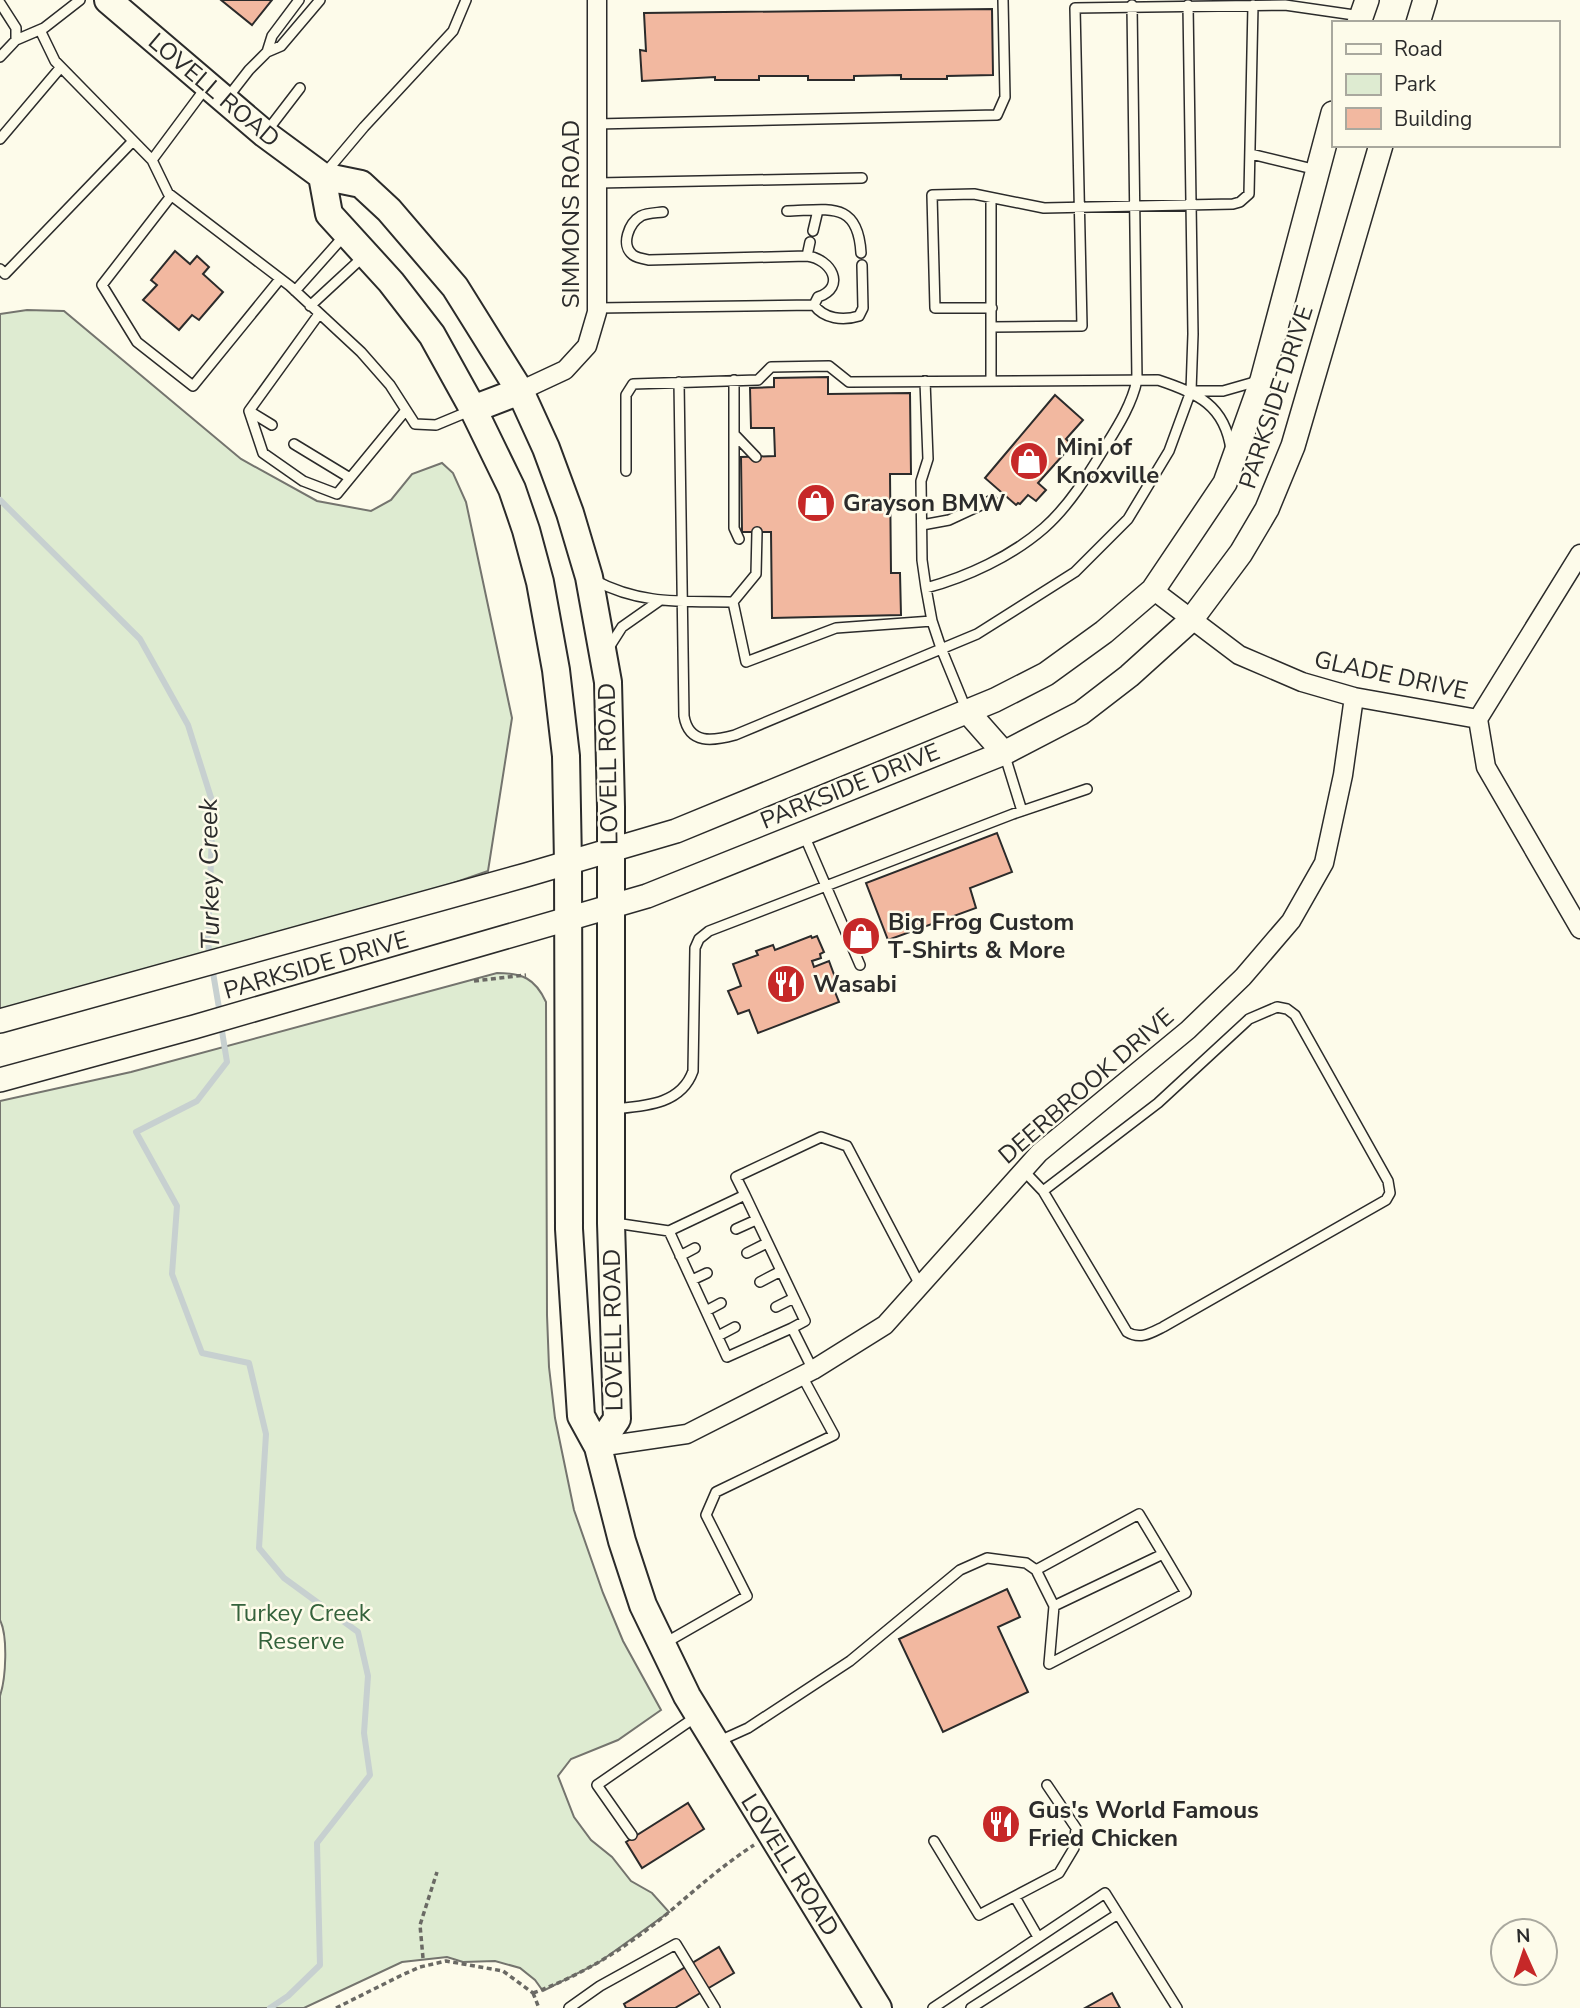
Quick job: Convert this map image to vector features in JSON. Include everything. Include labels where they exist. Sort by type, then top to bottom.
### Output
[{"type":"main road","name":"LOVELL ROAD","points":[[108,0],[265,134],[322,176],[361,184],[388,210],[454,287],[520,391],[546,448],[570,513],[589,577],[608,696],[611,1223],[617,1419],[598,1447]]},
{"type":"main road","name":"LOVELL ROAD","points":[[322,176],[329,214],[366,254],[432,335],[473,409],[512,489],[540,582],[551,637],[563,726],[568,863],[570,1242],[581,1416],[598,1447],[622,1541],[643,1605],[662,1644],[698,1715],[878,2008]]},
{"type":"main road","points":[[473,409],[520,391]]},
{"type":"street","name":"SIMMONS ROAD","points":[[520,391],[565,370],[587,346],[597,308],[597,0]]},
{"type":"street","points":[[1419,21],[1425,0]]},
{"type":"street","name":"PARKSIDE DRIVE","points":[[0,1021],[676,831],[995,700],[1046,674],[1104,632],[1153,590],[1225,483],[1262,380],[1332,117]]},
{"type":"street","name":"PARKSIDE DRIVE","points":[[0,1080],[610,909],[1004,753],[1081,713],[1129,676],[1191,620],[1241,553],[1267,509],[1293,446],[1380,147]]},
{"type":"street","points":[[1580,554],[1478,719],[1486,767],[1580,929]]},
{"type":"street","name":"GLADE DRIVE","points":[[1153,590],[1239,655],[1302,682],[1354,697],[1478,719]]},
{"type":"street","name":"DEERBROOK DRIVE","points":[[598,1447],[687,1434],[808,1373],[885,1325],[1039,1153],[1188,1030],[1243,977],[1291,920],[1324,863],[1343,775],[1354,697]]},
{"type":"street","points":[[967,710],[1004,753]]},
{"type":"lane","points":[[0,57],[16,40],[40,30],[80,0]]},
{"type":"lane","points":[[267,52],[272,36],[299,0]]},
{"type":"lane","points":[[152,160],[216,94],[249,70],[267,52],[281,46],[320,0]]},
{"type":"lane","points":[[322,176],[453,31],[466,0]]},
{"type":"lane","points":[[596,124],[996,115],[1006,97],[1003,0]]},
{"type":"lane","points":[[0,3],[16,28],[16,40]]},
{"type":"lane","points":[[926,588],[981,568],[1019,547],[1045,527],[1092,468],[1135,392],[1136,206],[1132,5]]},
{"type":"lane","points":[[992,327],[1082,326],[1075,8],[1132,5],[1286,5],[1363,13]]},
{"type":"lane","points":[[679,382],[681,601],[686,727],[694,736],[712,740],[735,735],[977,634],[1075,572],[1128,519],[1168,451],[1191,391],[1193,334],[1188,5]]},
{"type":"lane","points":[[992,308],[935,308],[932,194],[974,194],[1044,208],[1233,204],[1250,194],[1253,5]]},
{"type":"lane","points":[[40,30],[55,61],[152,160],[167,193],[295,291],[361,352],[390,385],[415,424],[436,425],[473,409]]},
{"type":"lane","points":[[0,139],[61,67]]},
{"type":"lane","points":[[265,134],[300,88]]},
{"type":"lane","points":[[0,269],[5,274],[133,141]]},
{"type":"lane","points":[[1251,154],[1318,170]]},
{"type":"lane","points":[[595,183],[862,178]]},
{"type":"lane","points":[[171,196],[102,285],[137,342],[193,387],[280,279]]},
{"type":"lane","points":[[991,198],[991,380]]},
{"type":"lane","points":[[813,231],[818,210]]},
{"type":"lane","points":[[787,211],[839,212],[852,220],[860,232],[861,253]]},
{"type":"lane","points":[[663,212],[641,216],[630,224],[628,249],[634,256],[649,260],[807,256],[821,258],[833,276],[833,285],[827,293],[817,297],[814,305]]},
{"type":"lane","points":[[295,291],[347,232]]},
{"type":"lane","points":[[807,256],[810,242]]},
{"type":"lane","points":[[310,306],[366,254]]},
{"type":"lane","points":[[597,308],[814,305],[826,316],[851,318],[859,316],[863,308],[862,265]]},
{"type":"lane","points":[[249,411],[319,314]]},
{"type":"lane","points":[[626,471],[626,395],[633,384],[758,380],[771,367],[829,366],[849,382],[1158,380],[1191,391],[1206,400],[1224,425],[1231,447],[1232,465]]},
{"type":"lane","points":[[734,380],[734,528],[739,539]]},
{"type":"lane","points":[[1191,391],[1223,391],[1262,380]]},
{"type":"lane","points":[[925,381],[928,459],[921,481],[926,588],[940,648],[967,710]]},
{"type":"lane","points":[[249,411],[263,453],[303,481],[337,494],[406,410]]},
{"type":"lane","points":[[249,411],[272,425]]},
{"type":"lane","points":[[734,433],[756,457]]},
{"type":"lane","points":[[294,444],[349,478]]},
{"type":"lane","points":[[922,524],[949,520],[992,500]]},
{"type":"lane","points":[[733,602],[756,574],[757,532]]},
{"type":"lane","points":[[589,577],[619,593],[659,601],[733,602]]},
{"type":"lane","points":[[604,659],[615,635],[622,627],[659,601]]},
{"type":"lane","points":[[733,602],[746,662],[836,628],[932,621]]},
{"type":"lane","points":[[1004,753],[1022,811]]},
{"type":"lane","points":[[612,1109],[657,1102],[677,1095],[689,1083],[693,1071],[695,948],[699,939],[709,931],[1022,811],[1087,789]]},
{"type":"lane","points":[[803,834],[860,965]]},
{"type":"lane","points":[[1023,1170],[1043,1191],[1127,1332],[1136,1336],[1163,1327],[1385,1200],[1390,1188],[1295,1015],[1287,1009],[1277,1007],[1249,1019],[1158,1103],[1043,1191]]},
{"type":"lane","points":[[669,1231],[727,1357],[805,1321],[736,1177],[821,1137],[847,1146],[921,1287]]},
{"type":"lane","points":[[611,1223],[669,1231],[745,1195]]},
{"type":"lane","points":[[736,1229],[756,1220]]},
{"type":"lane","points":[[747,1254],[767,1243]]},
{"type":"lane","points":[[680,1256],[695,1248]]},
{"type":"lane","points":[[760,1282],[781,1271]]},
{"type":"lane","points":[[692,1280],[707,1273]]},
{"type":"lane","points":[[776,1307],[794,1298]]},
{"type":"lane","points":[[706,1311],[721,1303]]},
{"type":"lane","points":[[718,1336],[735,1327]]},
{"type":"lane","points":[[662,1644],[747,1596],[706,1516],[716,1492],[834,1435],[792,1328]]},
{"type":"lane","points":[[715,1743],[748,1728],[850,1661],[961,1570],[987,1558],[1026,1563],[1036,1570],[1054,1606],[1049,1664],[1186,1593],[1139,1514],[1036,1570]]},
{"type":"lane","points":[[1054,1606],[1163,1554]]},
{"type":"lane","points":[[632,1835],[597,1785],[698,1715]]},
{"type":"lane","points":[[934,1841],[979,1915],[1059,1873],[1074,1848],[1076,1828],[1047,1785]]},
{"type":"lane","points":[[933,2008],[1105,1893],[1177,2008]]},
{"type":"lane","points":[[1015,1897],[1038,1937]]},
{"type":"lane","points":[[971,2008],[1118,1914]]},
{"type":"lane","points":[[569,2008],[600,1986],[676,1944],[715,2008]]},
{"type":"path","points":[[474,981],[526,975]]},
{"type":"path","points":[[533,1993],[564,1982],[630,1942],[696,1887],[770,1834]]},
{"type":"path","points":[[423,1958],[420,1925],[438,1872]]},
{"type":"path","points":[[336,2008],[400,1976],[446,1961],[503,1971],[533,1993],[539,2008]]},
{"type":"green space","points":[[27,310],[64,311],[241,459],[317,501],[371,511],[391,500],[412,474],[442,463],[453,473],[466,502],[512,718],[488,871],[442,887],[0,1010],[0,314]]},
{"type":"green space","name":"Turkey Creek Reserve","points":[[497,973],[527,978],[537,987],[546,1002],[547,1315],[555,1418],[574,1510],[603,1593],[623,1641],[661,1710],[618,1740],[571,1759],[558,1776],[574,1817],[591,1840],[612,1857],[631,1881],[652,1893],[669,1912],[598,1963],[543,1991],[535,1980],[520,1968],[495,1961],[463,1962],[447,1957],[402,1962],[304,2008],[0,2008],[0,1696],[5,1657],[0,1620],[0,1101],[131,1072]]},
{"type":"building","points":[[221,0],[272,0],[252,25]]},
{"type":"building","points":[[992,9],[993,75],[947,76],[947,79],[901,79],[901,75],[854,76],[854,80],[759,76],[759,80],[715,80],[715,77],[642,81],[640,50],[646,51],[644,13]]},
{"type":"building","points":[[175,251],[190,264],[197,256],[209,267],[203,274],[223,292],[199,320],[192,315],[179,330],[143,300],[157,285],[151,280]]},
{"type":"building","name":"Grayson BMW","points":[[828,377],[828,394],[910,393],[911,474],[890,474],[891,573],[900,573],[901,615],[772,618],[771,532],[742,532],[741,457],[775,456],[774,428],[751,428],[750,388],[774,387],[774,378]]},
{"type":"building","name":"Mini of Knoxville","points":[[1055,395],[1083,420],[1066,439],[1072,445],[1038,483],[1046,490],[1036,501],[1028,495],[1016,505],[985,478]]},
{"type":"building","points":[[997,833],[1012,872],[970,888],[976,908],[888,940],[866,883]]},
{"type":"building","name":"Wasabi","points":[[817,936],[824,952],[820,954],[821,958],[812,961],[814,967],[829,961],[836,980],[831,982],[839,1002],[758,1033],[749,1010],[738,1014],[728,991],[741,986],[733,964],[758,955],[756,951],[773,945],[775,950]]},
{"type":"building","points":[[1007,1589],[1020,1617],[998,1627],[1028,1692],[943,1732],[899,1639]]},
{"type":"building","points":[[688,1803],[704,1829],[642,1868],[626,1842]]},
{"type":"building","points":[[719,1947],[734,1973],[675,2008],[626,2008],[624,2004]]},
{"type":"building","points":[[1112,1993],[1120,2008],[1085,2008]]},
{"type":"waterway","name":"Turkey Creek","points":[[0,500],[140,639],[188,725],[213,804],[208,943],[220,1014]]},
{"type":"waterway","name":"Turkey Creek","points":[[221,1025],[227,1062],[197,1101],[136,1132],[177,1206],[172,1274],[202,1353],[249,1363],[266,1434],[259,1548],[284,1578],[358,1632],[368,1676],[364,1733],[370,1775],[317,1843],[320,1965],[288,1996],[270,2008]]},
{"type":"place","name":"Mini of Knoxville","points":[[1029,461]]},
{"type":"place","name":"Grayson BMW","points":[[816,503]]},
{"type":"place","name":"Big Frog Custom T-Shirts & More","points":[[861,936]]},
{"type":"place","name":"Wasabi","points":[[786,984]]},
{"type":"place","name":"Gus's World Famous Fried Chicken","points":[[1001,1824]]}]
